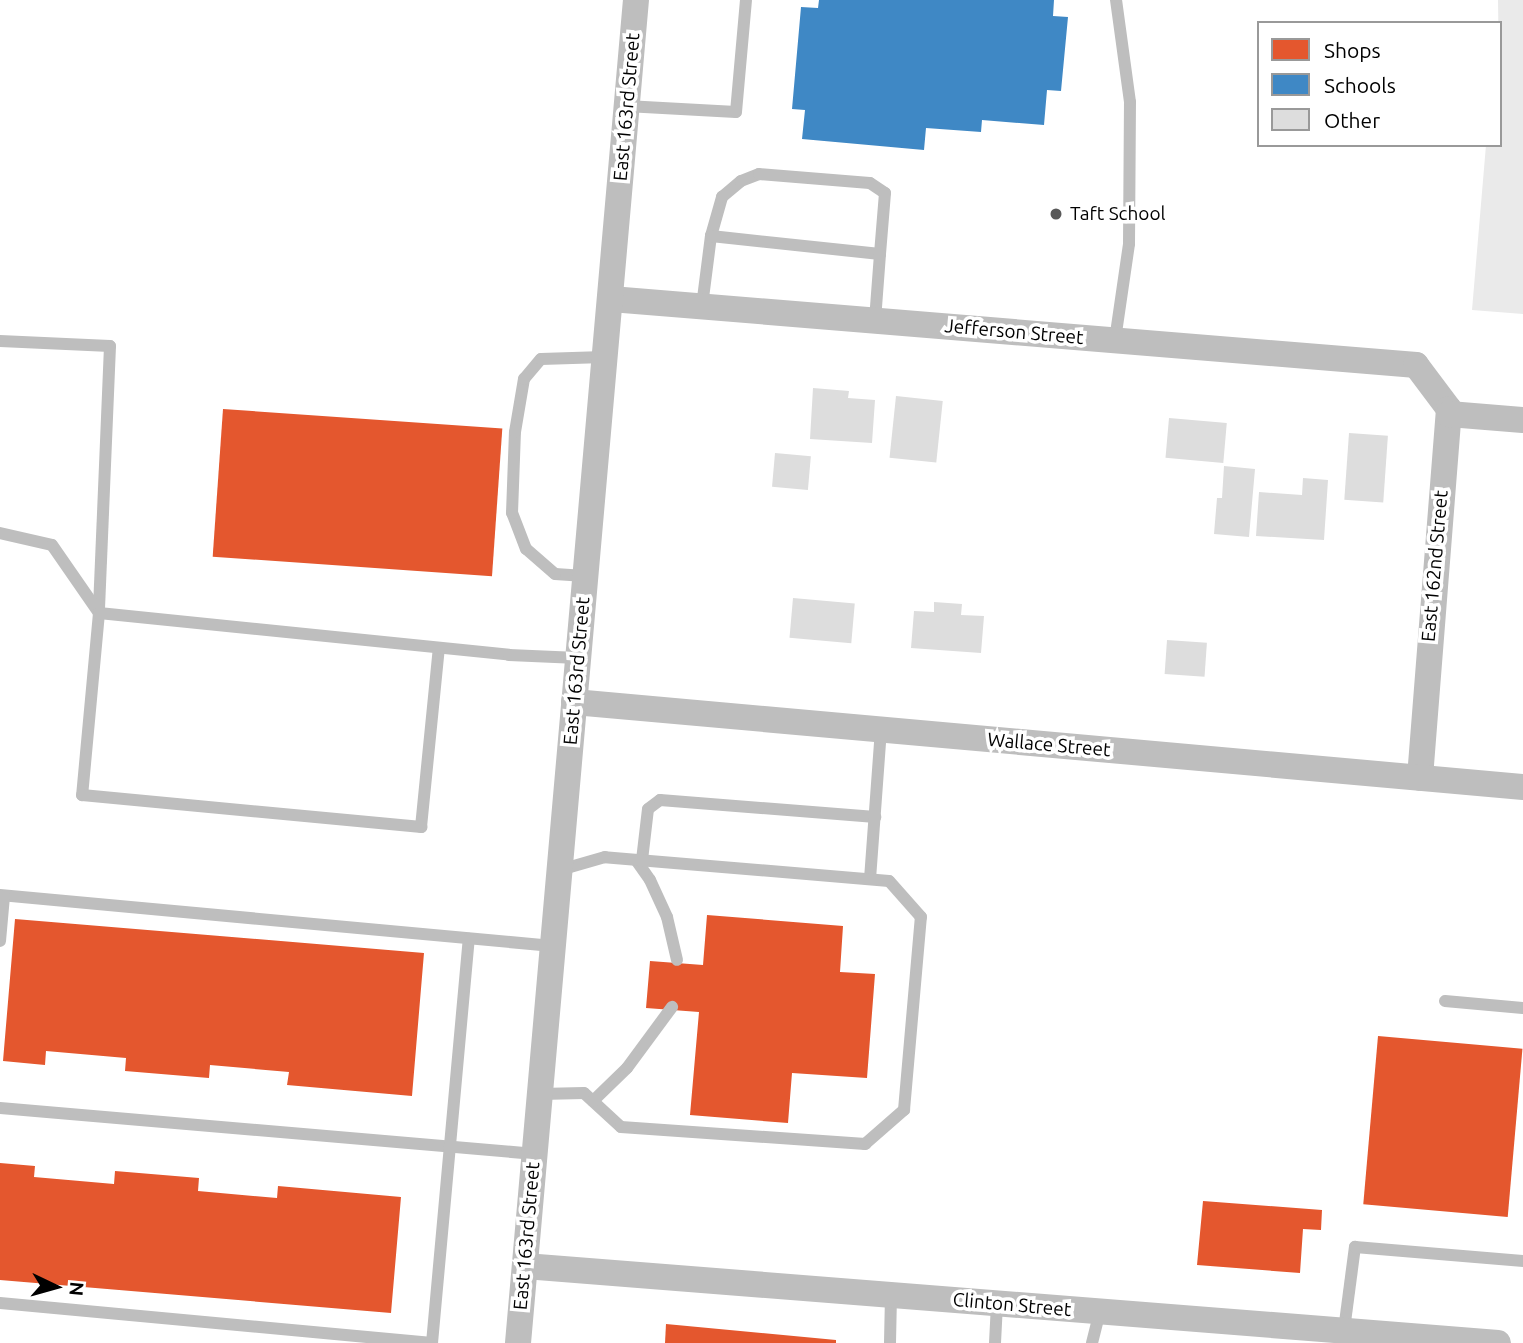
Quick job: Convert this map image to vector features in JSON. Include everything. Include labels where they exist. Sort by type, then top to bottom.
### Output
[{"type":"street","name":"East 163rd Street","points":[[518,1343],[636,0]]},
{"type":"street","name":"Jefferson Street","points":[[611,299],[1416,365],[1449,409],[1448,414]]},
{"type":"street","points":[[1448,414],[1523,420]]},
{"type":"street","name":"East 162nd Street","points":[[1420,778],[1448,414]]},
{"type":"street","name":"Wallace Street","points":[[574,702],[1523,787]]},
{"type":"street","name":"Clinton Street","points":[[525,1266],[1498,1343]]},
{"type":"lane","points":[[626,106],[736,112],[746,0]]},
{"type":"lane","points":[[1115,340],[1129,244],[1130,128],[1130,102],[1116,0]]},
{"type":"lane","points":[[702,306],[711,236],[722,197],[741,180],[759,174],[870,183],[885,193],[875,321]]},
{"type":"lane","points":[[711,236],[880,254]]},
{"type":"lane","points":[[0,341],[110,346],[99,613],[82,795],[421,827],[439,648]]},
{"type":"lane","points":[[585,576],[555,574],[526,549],[512,513],[515,432],[524,379],[541,359],[604,357]]},
{"type":"lane","points":[[0,533],[52,545],[99,613],[509,655],[578,657]]},
{"type":"lane","points":[[870,879],[881,730]]},
{"type":"lane","points":[[677,960],[667,916],[639,860],[648,809],[660,800],[875,817]]},
{"type":"lane","points":[[540,1094],[584,1093],[621,1127],[865,1144],[904,1111],[920,917],[889,881],[605,857],[559,870]]},
{"type":"lane","points":[[0,941],[2,896],[553,946]]},
{"type":"lane","points":[[0,1303],[433,1343],[469,939]]},
{"type":"lane","points":[[1445,1002],[1523,1008]]},
{"type":"lane","points":[[593,1101],[627,1068],[672,1007]]},
{"type":"lane","points":[[0,1108],[535,1154]]},
{"type":"lane","points":[[1344,1330],[1355,1247],[1523,1261]]},
{"type":"lane","points":[[890,1343],[891,1295]]},
{"type":"lane","points":[[995,1343],[997,1303]]},
{"type":"lane","points":[[1092,1343],[1100,1312]]},
{"type":"shaded area","points":[[1498,0],[1523,0],[1523,314],[1472,310],[1486,147],[1502,147],[1502,21],[1498,21]]},
{"type":"building: Shops","points":[[223,409],[502,429],[492,576],[213,557]]},
{"type":"building: Shops","points":[[707,915],[843,926],[840,972],[875,974],[867,1078],[792,1073],[788,1123],[690,1115],[699,1012],[646,1008],[650,961],[703,965]]},
{"type":"building: Shops","points":[[15,919],[424,953],[412,1096],[287,1085],[289,1072],[210,1065],[209,1078],[125,1071],[126,1058],[46,1051],[45,1065],[3,1061]]},
{"type":"building: Shops","points":[[1378,1036],[1522,1049],[1508,1217],[1363,1204]]},
{"type":"building: Shops","points":[[0,1163],[35,1166],[34,1177],[114,1184],[115,1171],[199,1178],[198,1191],[277,1198],[278,1186],[401,1197],[391,1313],[0,1280]]},
{"type":"building: Shops","points":[[1203,1201],[1322,1210],[1321,1230],[1303,1229],[1300,1273],[1197,1265]]},
{"type":"building: Shops","points":[[666,1324],[836,1340],[836,1343],[665,1343]]},
{"type":"building: Schools","points":[[819,0],[1054,0],[1053,16],[1068,17],[1061,91],[1047,90],[1044,125],[982,120],[981,132],[926,128],[924,150],[802,139],[805,110],[792,109],[801,7],[818,8]]},
{"type":"building: Other","points":[[813,388],[849,391],[848,398],[875,400],[872,443],[810,439]]},
{"type":"building: Other","points":[[896,396],[943,401],[936,463],[890,458]]},
{"type":"building: Other","points":[[1169,418],[1227,423],[1223,463],[1166,458]]},
{"type":"building: Other","points":[[1349,433],[1388,436],[1383,503],[1344,500]]},
{"type":"building: Other","points":[[775,453],[811,456],[808,490],[772,487]]},
{"type":"building: Other","points":[[1224,466],[1255,469],[1249,537],[1214,534],[1217,498],[1222,498]]},
{"type":"building: Other","points":[[1303,478],[1328,480],[1324,540],[1256,536],[1259,492],[1302,495]]},
{"type":"building: Other","points":[[793,598],[855,603],[851,643],[790,638]]},
{"type":"building: Other","points":[[934,602],[962,604],[961,615],[984,616],[981,653],[911,648],[914,611],[934,612]]},
{"type":"building: Other","points":[[1167,640],[1207,643],[1205,677],[1165,674]]},
{"type":"place","name":"Taft School","points":[[1056,214]]}]
